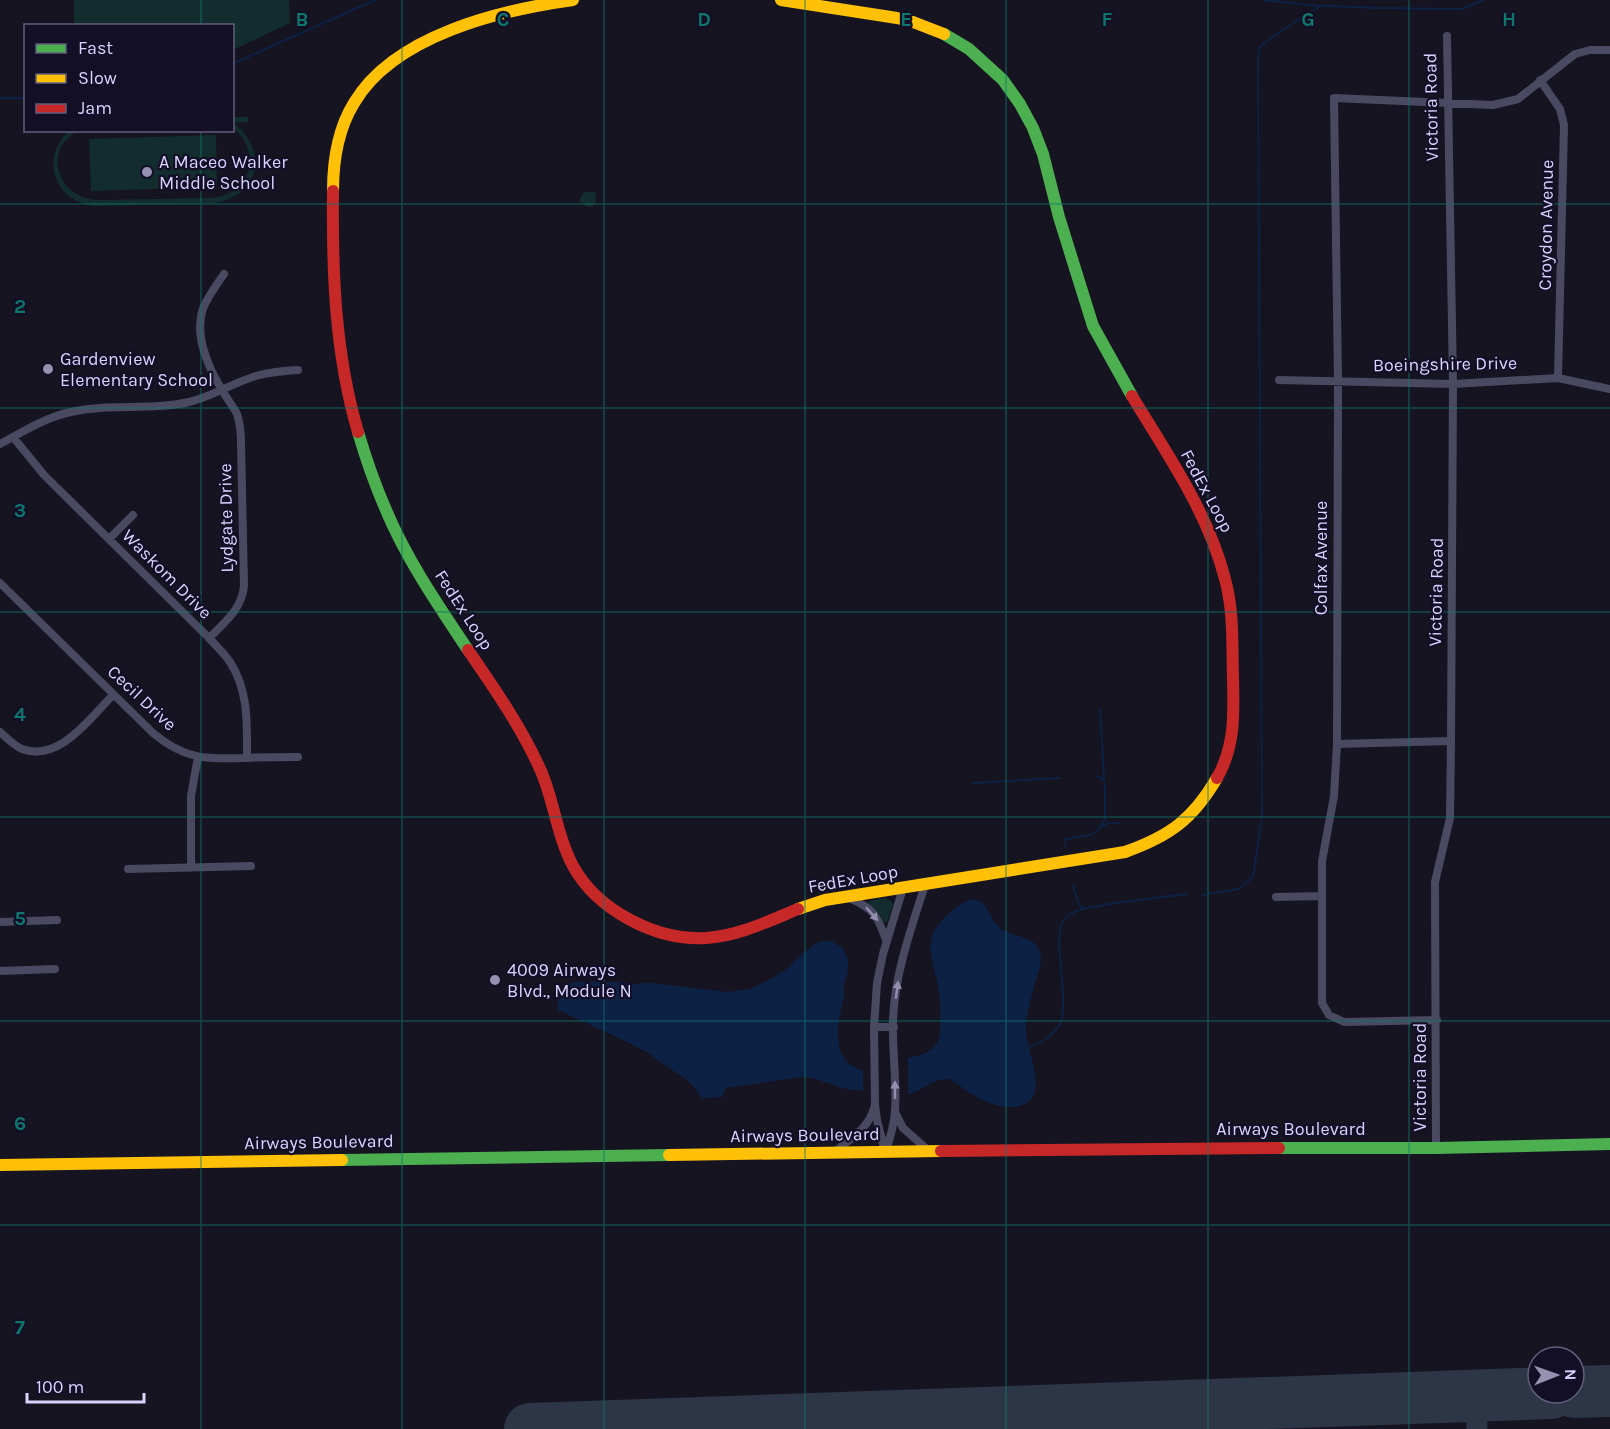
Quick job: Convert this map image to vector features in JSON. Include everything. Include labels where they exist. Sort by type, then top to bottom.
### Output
[{"type":"street","name":"FedEx Loop","points":[[573,0],[522,8],[482,19],[410,49],[386,66],[368,83],[352,106],[336,151],[333,170],[335,307],[339,347],[348,396],[367,465],[385,511],[427,587],[506,707],[532,751],[547,785],[570,861],[585,884],[616,912],[658,933],[698,938],[720,937],[736,933],[825,900],[1125,852],[1172,831],[1191,815],[1207,795],[1223,768],[1231,738],[1234,704],[1231,616],[1228,594],[1215,544],[1198,507],[1093,326],[1062,228],[1039,143],[1014,96],[992,69],[969,49],[943,34],[897,18],[781,0]]},
{"type":"street","name":"Victoria Road","points":[[1436,1148],[1436,882],[1450,818],[1451,741],[1453,384],[1447,36]]},
{"type":"street","points":[[1447,103],[1493,105],[1518,99],[1575,54],[1590,50],[1610,50]]},
{"type":"street","name":"Croydon Avenue","points":[[1540,80],[1560,109],[1564,124],[1558,378]]},
{"type":"street","name":"Colfax Avenue","points":[[1437,1020],[1344,1022],[1329,1015],[1322,1003],[1321,896],[1322,861],[1334,796],[1337,744],[1338,381],[1334,98],[1447,103]]},
{"type":"street","name":"Lydgate Drive","points":[[209,638],[239,605],[244,586],[241,431],[237,416],[205,354],[201,327],[205,305],[224,274]]},
{"type":"street","points":[[0,444],[49,419],[71,412],[169,406],[192,401],[262,374],[298,370]]},
{"type":"street","name":"Boeingshire Drive","points":[[1279,380],[1453,384],[1558,378],[1610,389]]},
{"type":"street","name":"Waskom Drive","points":[[14,437],[44,475],[230,661],[240,681],[246,703],[247,758]]},
{"type":"street","points":[[109,539],[133,515]]},
{"type":"street","name":"Cecil Drive","points":[[0,583],[113,695],[162,741],[177,750],[213,759],[298,756]]},
{"type":"street","points":[[0,732],[22,749],[37,751],[53,749],[66,742],[113,695]]},
{"type":"street","points":[[1337,744],[1451,741]]},
{"type":"street","points":[[190,868],[191,796],[198,757]]},
{"type":"street","points":[[128,869],[251,866]]},
{"type":"street","points":[[885,1152],[895,1112],[896,992],[906,945],[925,885]]},
{"type":"street","points":[[885,1152],[874,1105],[874,1027],[877,983],[903,888]]},
{"type":"street","points":[[1276,897],[1321,896]]},
{"type":"street","points":[[846,897],[863,904],[874,913],[887,941]]},
{"type":"street","points":[[0,922],[57,920]]},
{"type":"street","points":[[0,971],[55,969]]},
{"type":"street","points":[[874,1027],[894,1028]]},
{"type":"street","points":[[835,1152],[864,1127],[872,1114],[874,1105]]},
{"type":"street","points":[[895,1112],[903,1128],[930,1151]]},
{"type":"street","name":"Airways Boulevard","points":[[0,1165],[835,1152],[1234,1147],[1436,1148],[1610,1144]]},
{"type":"green space","points":[[74,0],[289,0],[290,23],[234,50],[234,24],[74,24]]},
{"type":"green space","points":[[234,117],[248,117],[248,122],[234,123]]},
{"type":"green space","points":[[234,123],[245,134],[252,146],[255,170],[243,191],[216,203],[93,206],[79,202],[68,195],[55,176],[53,165],[60,141],[68,132],[77,132],[66,140],[57,162],[59,173],[65,184],[86,198],[100,200],[212,198],[236,189],[244,180],[250,160],[248,148],[234,129]]},
{"type":"green space","points":[[216,135],[217,187],[91,191],[89,139]]},
{"type":"green space","points":[[584,192],[595,192],[596,202],[593,206],[588,207],[579,201]]},
{"type":"green space","points":[[885,898],[893,904],[887,922],[884,923],[880,915],[868,903]]},
{"type":"water","points":[[972,899],[985,906],[996,924],[1004,931],[1027,939],[1037,946],[1041,956],[1026,1026],[1036,1079],[1035,1088],[1028,1102],[1020,1106],[1004,1107],[987,1102],[948,1079],[936,1081],[908,1094],[908,1058],[931,1050],[937,1044],[939,1035],[939,996],[931,940],[937,927],[947,915]]},
{"type":"water","points":[[826,940],[842,948],[847,957],[848,969],[844,983],[838,1036],[845,1060],[863,1071],[863,1090],[847,1089],[801,1077],[726,1088],[723,1097],[702,1098],[685,1079],[648,1053],[558,1010],[560,992],[572,982],[597,981],[638,985],[652,983],[728,992],[750,989],[771,979],[789,967],[816,943]]},
{"type":"waterway","points":[[234,63],[375,0]]},
{"type":"waterway","points":[[1264,0],[1306,5],[1462,9],[1484,0]]},
{"type":"waterway","points":[[1203,895],[1239,889],[1253,877],[1262,817],[1259,47],[1320,6]]},
{"type":"waterway","points":[[0,98],[24,98]]},
{"type":"waterway","points":[[1066,846],[1065,839],[1091,835],[1098,830],[1105,819],[1100,709]]},
{"type":"waterway","points":[[1096,776],[1103,780]]},
{"type":"waterway","points":[[972,783],[1060,778]]},
{"type":"waterway","points":[[1101,827],[1111,823],[1121,824]]},
{"type":"waterway","points":[[1073,886],[1079,905],[1085,909]]},
{"type":"waterway","points":[[1027,1047],[1042,1042],[1050,1036],[1062,1017],[1059,937],[1061,925],[1068,915],[1088,908],[1186,894]]},
{"type":"taxiway","points":[[1475,1396],[1477,1429]]},
{"type":"taxiway","points":[[905,1416],[1032,1429]]},
{"type":"taxiway","points":[[697,1429],[715,1422]]},
{"type":"runway","points":[[1586,1392],[1610,1391]]},
{"type":"runway","points":[[530,1429],[1526,1394]]},
{"type":"traffic: fast","points":[[944,34],[969,49],[1003,80],[1033,128],[1043,154],[1059,217],[1093,326],[1132,396]]},
{"type":"traffic: fast","points":[[358,432],[378,491],[403,547],[468,650]]},
{"type":"traffic: fast","points":[[1279,1148],[1436,1148],[1610,1144]]},
{"type":"traffic: fast","points":[[342,1160],[669,1155]]},
{"type":"traffic: slow","points":[[333,191],[338,145],[349,113],[372,79],[395,60],[422,43],[483,19],[573,0]]},
{"type":"traffic: slow","points":[[781,0],[897,18],[944,34]]},
{"type":"traffic: slow","points":[[798,909],[825,900],[1125,852],[1155,839],[1179,824],[1199,805],[1217,778]]},
{"type":"traffic: slow","points":[[669,1155],[941,1151]]},
{"type":"traffic: slow","points":[[0,1165],[342,1160]]},
{"type":"traffic: jam","points":[[333,191],[336,313],[344,373],[358,432]]},
{"type":"traffic: jam","points":[[1132,396],[1197,507],[1218,554],[1228,591],[1232,629],[1233,717],[1227,754],[1217,778]]},
{"type":"traffic: jam","points":[[468,650],[507,709],[541,771],[563,843],[573,866],[584,882],[612,909],[648,928],[687,938],[718,937],[742,931],[798,909]]},
{"type":"traffic: jam","points":[[941,1151],[1279,1148]]},
{"type":"place","name":"A Maceo Walker Middle School","points":[[147,172]]},
{"type":"place","name":"Gardenview Elementary School","points":[[48,369]]},
{"type":"place","name":"4009 Airways Blvd., Module N","points":[[495,980]]}]
